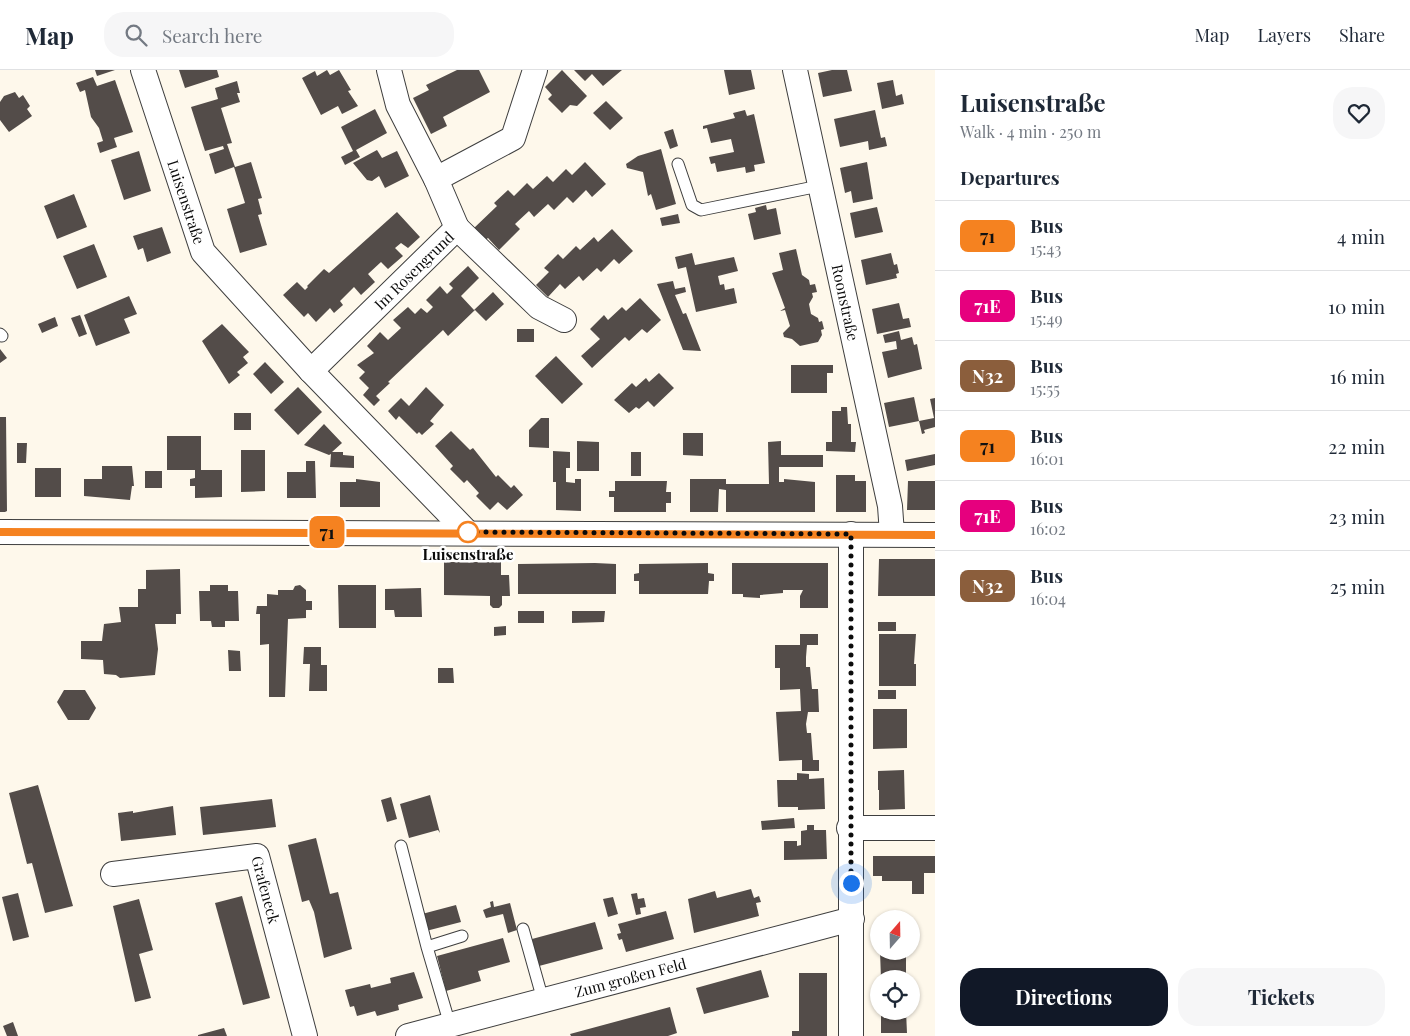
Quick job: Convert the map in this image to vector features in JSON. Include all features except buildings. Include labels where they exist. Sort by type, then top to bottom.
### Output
[{"type":"street","name":"Luisenstraße","points":[[143,70],[203,252],[311,371],[467,532]]},
{"type":"street","points":[[389,70],[398,105],[436,179],[457,228]]},
{"type":"street","points":[[436,179],[513,138],[535,70]]},
{"type":"street","name":"Roonstraße","points":[[795,70],[890,506],[892,534]]},
{"type":"street","name":"Im Rosengrund","points":[[311,371],[457,228],[539,307],[564,320]]},
{"type":"street","points":[[0,532],[935,535]]},
{"type":"street","points":[[850,1036],[852,919],[849,828],[851,534]]},
{"type":"street","points":[[849,828],[935,828]]},
{"type":"street","name":"Grafeneck","points":[[113,874],[257,856],[306,1036]]},
{"type":"street","name":"Zum großen Feld","points":[[408,1036],[852,919]]},
{"type":"lane","points":[[678,164],[692,205],[701,210],[819,186]]},
{"type":"lane","points":[[401,846],[427,947],[450,1025]]},
{"type":"lane","points":[[523,929],[543,1000]]},
{"type":"lane","points":[[427,947],[462,936]]},
{"type":"bus line","name":"71","points":[[0,532],[935,535]]},
{"type":"place","name":"Luisenstraße","points":[[468,532]]},
{"type":"route","points":[[468,532],[549,534],[851,534],[849,828],[851,883]]}]
